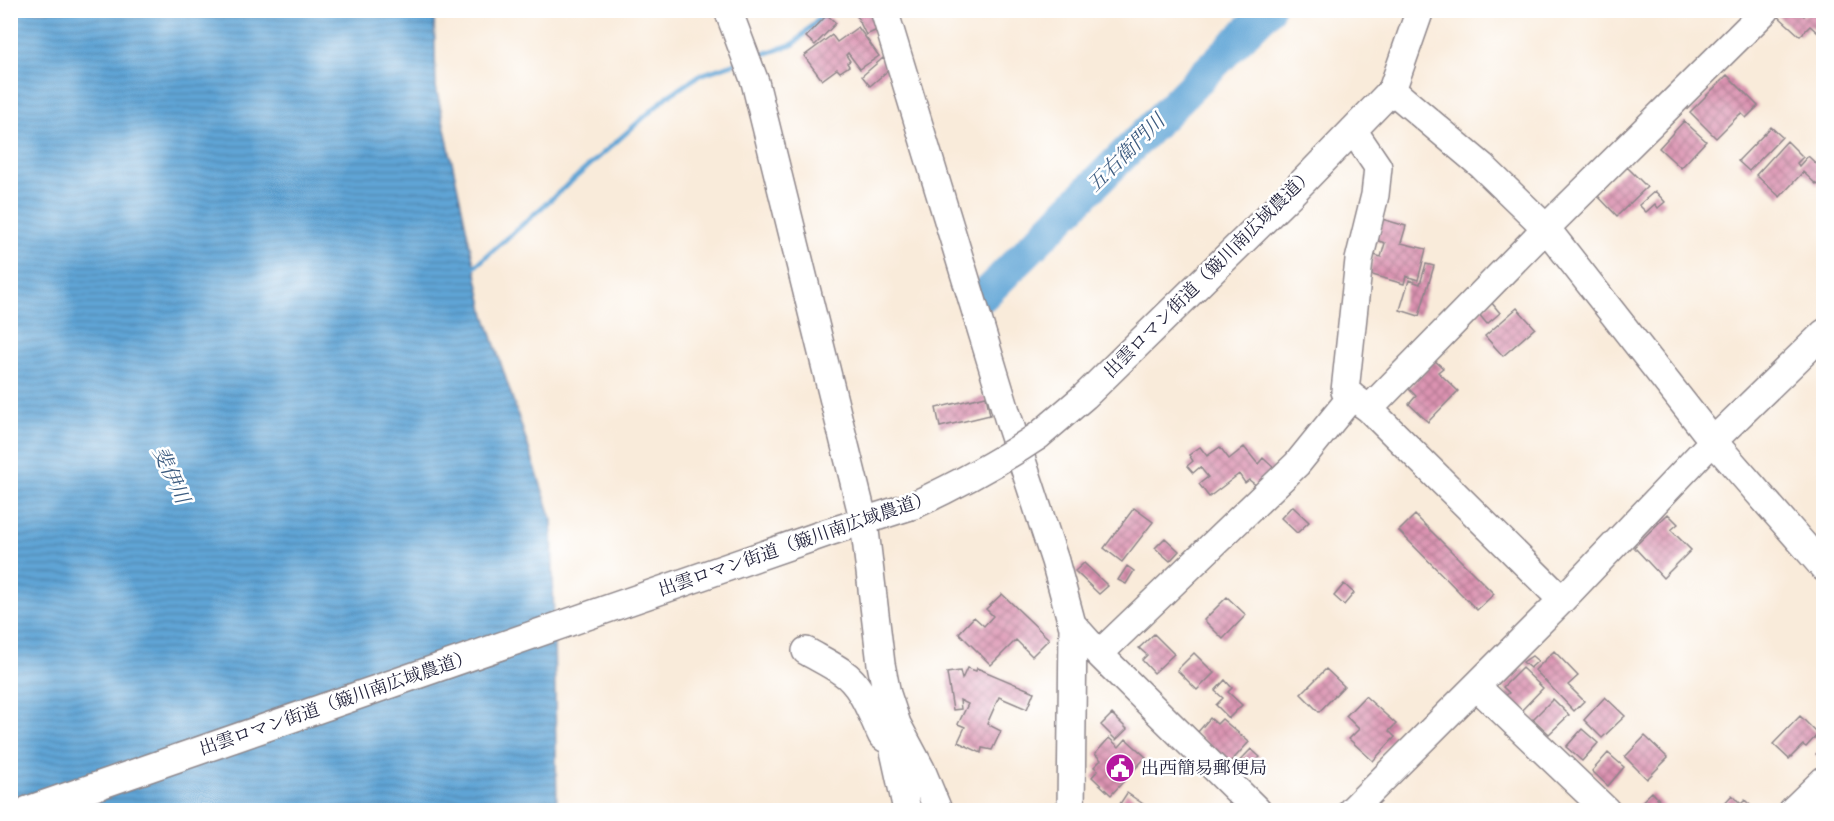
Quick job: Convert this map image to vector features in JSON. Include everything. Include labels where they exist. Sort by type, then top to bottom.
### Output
[{"type":"street","points":[[728,10],[755,82],[864,522],[886,694],[896,729],[921,769],[938,810]]},
{"type":"street","points":[[884,10],[1009,421],[1055,561],[1073,626],[1071,810]]},
{"type":"street","name":"出雲ロマン街道（簸川南広域農道）","points":[[28,810],[829,532],[914,505],[1009,456],[1038,436],[1085,396],[1291,194],[1392,90],[1420,10]]},
{"type":"street","points":[[1099,654],[1546,228],[1766,10]]},
{"type":"street","points":[[1392,90],[1482,166],[1546,228],[1713,441],[1824,568]]},
{"type":"street","points":[[1353,130],[1378,167],[1375,195],[1359,260],[1345,391],[1361,402],[1562,600]]},
{"type":"street","points":[[1352,810],[1562,600],[1713,441],[1824,333]]},
{"type":"street","points":[[1073,626],[1257,810]]},
{"type":"street","points":[[806,651],[854,682],[882,736],[889,739],[896,729]]},
{"type":"street","points":[[1476,686],[1605,810]]},
{"type":"street","points":[[896,729],[894,751],[908,810]]},
{"type":"street","points":[[1793,810],[1824,780]]},
{"type":"water","name":"斐伊川","points":[[10,11],[434,11],[436,87],[485,315],[552,519],[557,810],[11,810]]},
{"type":"building","points":[[854,10],[873,10],[882,28],[866,35]]},
{"type":"building","points":[[1783,10],[1798,10],[1804,16],[1808,10],[1824,10],[1824,38],[1810,26],[1800,36],[1778,16]]},
{"type":"building","points":[[827,15],[836,23],[815,45],[806,37]]},
{"type":"building","points":[[858,27],[879,56],[860,69],[848,53],[846,55],[850,61],[847,63],[849,66],[840,72],[837,69],[822,80],[804,56],[832,35],[837,42]]},
{"type":"building","points":[[883,58],[891,68],[870,86],[862,76]]},
{"type":"building","points":[[1727,75],[1758,106],[1746,118],[1741,113],[1716,138],[1690,112]]},
{"type":"building","points":[[1684,121],[1706,141],[1681,168],[1659,148]]},
{"type":"building","points":[[1771,127],[1782,137],[1749,171],[1738,161]]},
{"type":"building","points":[[1787,141],[1803,157],[1797,163],[1799,166],[1808,156],[1824,171],[1824,178],[1817,185],[1803,172],[1780,197],[1756,175]]},
{"type":"building","points":[[1627,167],[1647,187],[1617,216],[1597,195]]},
{"type":"building","points":[[1655,191],[1665,202],[1658,208],[1655,204],[1646,212],[1639,205]]},
{"type":"building","points":[[1382,219],[1406,226],[1401,243],[1426,249],[1418,280],[1406,276],[1404,284],[1369,274],[1374,255],[1381,257],[1385,243],[1376,240]]},
{"type":"building","points":[[1426,264],[1434,266],[1419,316],[1400,310],[1409,280],[1420,284]]},
{"type":"building","points":[[1491,302],[1500,313],[1487,324],[1478,313]]},
{"type":"building","points":[[1517,308],[1535,328],[1503,356],[1485,336]]},
{"type":"building","points":[[1434,360],[1443,368],[1438,372],[1458,391],[1428,422],[1409,404],[1416,396],[1408,388]]},
{"type":"building","points":[[986,396],[990,415],[940,427],[936,408]]},
{"type":"building","points":[[1200,447],[1207,456],[1220,447],[1229,459],[1244,447],[1258,464],[1263,458],[1275,469],[1261,489],[1249,480],[1245,483],[1239,474],[1209,497],[1199,484],[1208,477],[1200,467],[1193,473],[1187,466],[1193,461],[1189,455]]},
{"type":"building","points":[[1292,506],[1309,522],[1297,533],[1281,518]]},
{"type":"building","points":[[1134,508],[1153,522],[1122,562],[1104,548]]},
{"type":"building","points":[[1668,514],[1678,524],[1671,530],[1691,550],[1663,578],[1634,547]]},
{"type":"building","points":[[1415,515],[1494,594],[1477,610],[1399,531]]},
{"type":"building","points":[[1165,538],[1179,551],[1170,561],[1155,548]]},
{"type":"building","points":[[1084,563],[1108,586],[1099,594],[1075,571]]},
{"type":"building","points":[[1127,566],[1134,571],[1126,584],[1118,580]]},
{"type":"building","points":[[1344,584],[1354,593],[1344,605],[1334,596]]},
{"type":"building","points":[[1002,594],[1049,639],[1032,656],[1016,640],[991,665],[959,633],[974,617],[984,626],[993,616],[986,609]]},
{"type":"building","points":[[1227,597],[1246,615],[1223,639],[1204,620]]},
{"type":"building","points":[[1154,634],[1174,654],[1154,673],[1142,660],[1147,655],[1139,648]]},
{"type":"building","points":[[1554,651],[1578,676],[1568,685],[1584,701],[1574,711],[1535,670]]},
{"type":"building","points":[[1194,653],[1214,673],[1197,690],[1177,670]]},
{"type":"building","points":[[1532,656],[1538,661],[1530,668],[1523,662]]},
{"type":"building","points":[[967,668],[976,671],[977,668],[1034,692],[1027,709],[999,697],[987,724],[1001,731],[992,750],[982,748],[981,753],[958,742],[965,727],[958,724],[968,704],[960,700],[961,709],[953,710],[947,673],[960,671],[962,679]]},
{"type":"building","points":[[1522,668],[1543,688],[1520,712],[1503,697],[1509,693],[1503,687]]},
{"type":"building","points":[[1326,669],[1344,686],[1319,712],[1301,694]]},
{"type":"building","points":[[1225,680],[1232,688],[1228,692],[1242,705],[1229,718],[1216,705],[1223,698],[1215,691]]},
{"type":"building","points":[[1365,696],[1396,724],[1389,731],[1395,737],[1373,761],[1349,739],[1359,729],[1346,716]]},
{"type":"building","points":[[1605,697],[1625,716],[1602,738],[1584,720]]},
{"type":"building","points":[[1553,699],[1569,715],[1549,734],[1533,719]]},
{"type":"building","points":[[1112,714],[1127,729],[1116,740],[1101,725]]},
{"type":"building","points":[[1800,716],[1818,734],[1806,747],[1803,745],[1789,759],[1773,744]]},
{"type":"building","points":[[1210,718],[1217,724],[1222,719],[1249,742],[1227,766],[1197,733]]},
{"type":"building","points":[[1582,729],[1598,743],[1582,761],[1566,747]]},
{"type":"building","points":[[1645,736],[1668,758],[1647,779],[1625,757]]},
{"type":"building","points":[[1109,738],[1119,747],[1126,739],[1146,757],[1111,795],[1092,777],[1098,770],[1094,767],[1101,760],[1095,754]]},
{"type":"building","points":[[1824,747],[1824,762],[1816,754]]},
{"type":"building","points":[[1251,749],[1260,757],[1241,777],[1232,769]]},
{"type":"building","points":[[1608,753],[1624,767],[1608,786],[1592,771]]},
{"type":"building","points":[[1652,792],[1665,806],[1660,810],[1634,809]]},
{"type":"building","points":[[1127,793],[1152,810],[1116,810]]},
{"type":"building","points":[[1732,795],[1741,804],[1745,800],[1755,810],[1710,810],[1717,803],[1721,807]]},
{"type":"waterway","points":[[754,57],[794,44],[827,10]]},
{"type":"waterway","name":"五右衛門川","points":[[983,296],[1268,10]]},
{"type":"waterway","points":[[472,269],[668,96],[700,75],[739,62]]},
{"type":"place","name":"出西簡易郵便局","points":[[1120,768]]}]
